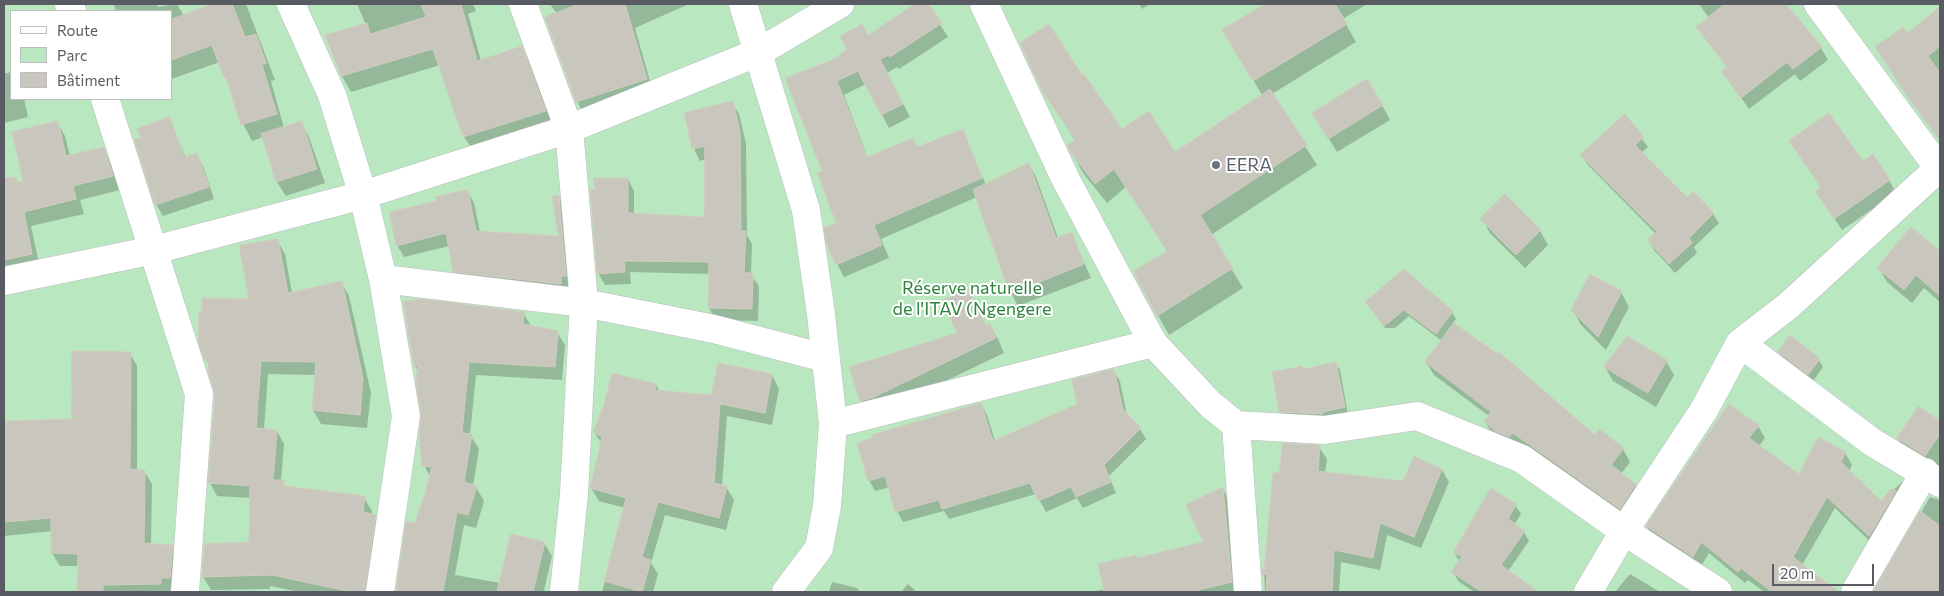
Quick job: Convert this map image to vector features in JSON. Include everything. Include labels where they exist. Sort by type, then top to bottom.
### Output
[{"type":"street","points":[[291,4],[332,95],[363,195],[383,280],[406,416],[380,592]]},
{"type":"street","points":[[523,4],[569,129],[584,303],[574,494],[564,592]]},
{"type":"street","points":[[743,4],[806,210],[821,314],[833,424],[827,506],[819,548],[786,592]]},
{"type":"street","points":[[4,281],[154,250],[363,195],[569,129],[759,52],[840,4]]},
{"type":"street","points":[[984,4],[1065,178],[1153,343],[1211,405],[1236,425],[1324,430],[1417,416],[1522,459],[1624,531],[1718,592]]},
{"type":"street","points":[[1588,592],[1624,531],[1704,410],[1740,342],[1788,306],[1940,168],[1818,4]]},
{"type":"street","points":[[105,100],[198,394],[185,592]]},
{"type":"street","points":[[383,280],[584,303],[714,329],[825,358]]},
{"type":"street","points":[[1740,342],[1872,442],[1933,477],[1855,592]]},
{"type":"street","points":[[833,424],[1153,343]]},
{"type":"street","points":[[1236,425],[1248,592]]},
{"type":"green space","name":"Réserve naturelle de l'ITAV (Ngengere","points":[[4,4],[1940,4],[1940,592],[4,592]]},
{"type":"building","points":[[212,4],[232,4],[245,37],[256,34],[266,63],[262,65],[277,114],[241,125],[226,78],[224,78],[212,45],[172,60],[172,20]]},
{"type":"building","points":[[421,4],[461,4],[477,61],[522,46],[546,111],[463,137],[433,49],[341,76],[325,35],[367,23],[370,34],[426,17]]},
{"type":"building","points":[[580,4],[625,4],[647,79],[576,102],[545,17]]},
{"type":"building","points":[[915,4],[929,4],[942,23],[890,57],[889,55],[880,59],[903,104],[881,115],[858,71],[837,81],[867,157],[913,138],[917,147],[963,129],[982,178],[874,225],[882,245],[836,265],[826,243],[824,228],[836,223],[817,172],[822,171],[785,78],[830,61],[847,50],[840,36],[862,24],[868,35]]},
{"type":"building","points":[[1265,4],[1335,4],[1347,24],[1253,81],[1222,30]]},
{"type":"building","points":[[1725,4],[1786,4],[1822,47],[1793,69],[1787,62],[1741,98],[1721,71],[1727,67],[1696,27]]},
{"type":"building","points":[[1940,7],[1940,46],[1928,56],[1940,73],[1940,140],[1897,82],[1875,47],[1903,27],[1907,33]]},
{"type":"building","points":[[1049,24],[1082,75],[1084,74],[1122,129],[1149,111],[1175,152],[1270,89],[1307,145],[1200,215],[1233,268],[1157,316],[1133,271],[1167,251],[1114,169],[1095,184],[1071,153],[1067,145],[1076,140],[1043,93],[1020,43]]},
{"type":"building","points":[[1367,79],[1383,105],[1328,139],[1312,113]]},
{"type":"building","points":[[733,101],[740,131],[741,231],[746,231],[744,273],[753,273],[752,309],[708,308],[709,262],[624,261],[625,272],[597,274],[590,190],[595,189],[593,178],[628,178],[628,213],[704,217],[705,146],[692,149],[684,113]]},
{"type":"building","points":[[1829,113],[1863,161],[1873,154],[1890,180],[1834,219],[1815,191],[1821,187],[1789,141]]},
{"type":"building","points":[[1625,114],[1644,137],[1635,145],[1687,197],[1693,191],[1714,213],[1689,238],[1692,243],[1669,264],[1647,240],[1657,232],[1580,155]]},
{"type":"building","points":[[170,117],[184,157],[197,153],[209,187],[155,205],[134,139],[141,138],[137,129]]},
{"type":"building","points":[[58,121],[66,156],[104,147],[113,176],[73,186],[76,199],[24,212],[32,254],[4,260],[4,178],[16,177],[18,182],[23,181],[12,132]]},
{"type":"building","points":[[302,121],[317,169],[276,182],[261,134]]},
{"type":"building","points":[[1029,163],[1056,238],[1072,232],[1084,264],[1010,294],[973,190]]},
{"type":"building","points":[[468,190],[476,231],[558,236],[552,196],[559,195],[566,276],[561,276],[561,284],[453,272],[446,233],[396,246],[389,212],[436,201],[435,197]]},
{"type":"building","points":[[1505,194],[1541,230],[1516,255],[1480,219]]},
{"type":"building","points":[[1911,227],[1940,251],[1940,296],[1916,275],[1904,290],[1877,268]]},
{"type":"building","points":[[278,239],[288,293],[342,281],[363,378],[360,415],[312,410],[316,362],[261,361],[256,428],[277,430],[273,480],[284,480],[284,486],[365,496],[363,512],[376,515],[365,592],[352,592],[272,575],[202,577],[204,544],[249,542],[250,486],[208,483],[215,395],[208,371],[209,360],[204,360],[198,341],[199,311],[202,311],[202,298],[249,299],[239,246]]},
{"type":"building","points":[[1404,269],[1453,311],[1436,334],[1404,310],[1384,326],[1365,302]]},
{"type":"building","points":[[1590,274],[1622,291],[1598,337],[1571,310]]},
{"type":"building","points":[[969,289],[985,325],[990,323],[996,338],[872,398],[860,401],[849,367],[957,333],[942,301]]},
{"type":"building","points":[[422,299],[524,312],[523,324],[558,331],[555,367],[469,362],[462,433],[472,434],[464,482],[477,486],[468,515],[457,512],[443,592],[396,592],[406,521],[415,523],[424,495],[426,494],[432,467],[422,466],[419,437],[421,414],[416,382],[418,366],[414,366],[403,302]]},
{"type":"building","points":[[1454,323],[1496,353],[1498,351],[1595,435],[1599,429],[1624,448],[1611,465],[1636,484],[1620,509],[1513,433],[1509,437],[1495,431],[1484,421],[1491,412],[1425,362]]},
{"type":"building","points":[[1790,335],[1820,359],[1808,375],[1778,352]]},
{"type":"building","points":[[1627,336],[1667,360],[1648,393],[1604,367]]},
{"type":"building","points":[[72,351],[131,352],[130,469],[145,470],[144,543],[173,545],[170,578],[161,578],[161,584],[103,585],[103,592],[77,592],[78,554],[51,553],[51,518],[4,522],[4,421],[71,419]]},
{"type":"building","points":[[1336,362],[1345,407],[1323,412],[1323,414],[1279,412],[1272,372],[1302,366],[1303,369]]},
{"type":"building","points":[[718,363],[772,374],[765,413],[720,404],[714,483],[727,486],[719,518],[658,502],[642,557],[651,560],[642,592],[604,581],[626,498],[590,488],[602,437],[593,432],[604,405],[612,373],[656,384],[655,390],[711,395]]},
{"type":"building","points":[[1114,369],[1123,409],[1141,428],[1104,465],[1111,482],[1076,497],[1071,487],[1038,501],[1030,483],[942,509],[939,500],[895,512],[885,476],[868,481],[857,443],[872,438],[871,435],[981,403],[993,441],[1077,404],[1072,380]]},
{"type":"building","points":[[1729,404],[1759,425],[1749,438],[1799,474],[1818,437],[1846,452],[1841,462],[1881,501],[1892,488],[1896,491],[1869,536],[1827,497],[1793,557],[1839,592],[1772,592],[1741,568],[1738,572],[1701,542],[1693,557],[1646,526]]},
{"type":"building","points":[[1919,406],[1940,421],[1940,434],[1925,456],[1897,438]]},
{"type":"building","points":[[1283,443],[1320,445],[1318,471],[1403,481],[1414,456],[1442,469],[1414,537],[1380,523],[1373,558],[1334,550],[1332,592],[1266,592],[1267,574],[1262,575],[1262,568],[1264,571],[1273,472],[1279,473]]},
{"type":"building","points":[[1223,487],[1232,582],[1190,592],[1104,592],[1098,564],[1136,555],[1137,558],[1203,542],[1186,505]]},
{"type":"building","points":[[1491,488],[1516,504],[1508,519],[1525,531],[1501,565],[1539,592],[1482,592],[1451,572],[1462,556],[1453,553]]},
{"type":"building","points":[[1920,511],[1940,526],[1940,592],[1873,592]]},
{"type":"building","points":[[511,534],[545,542],[533,592],[497,592]]},
{"type":"place","name":"EERA","points":[[1216,165]]}]
